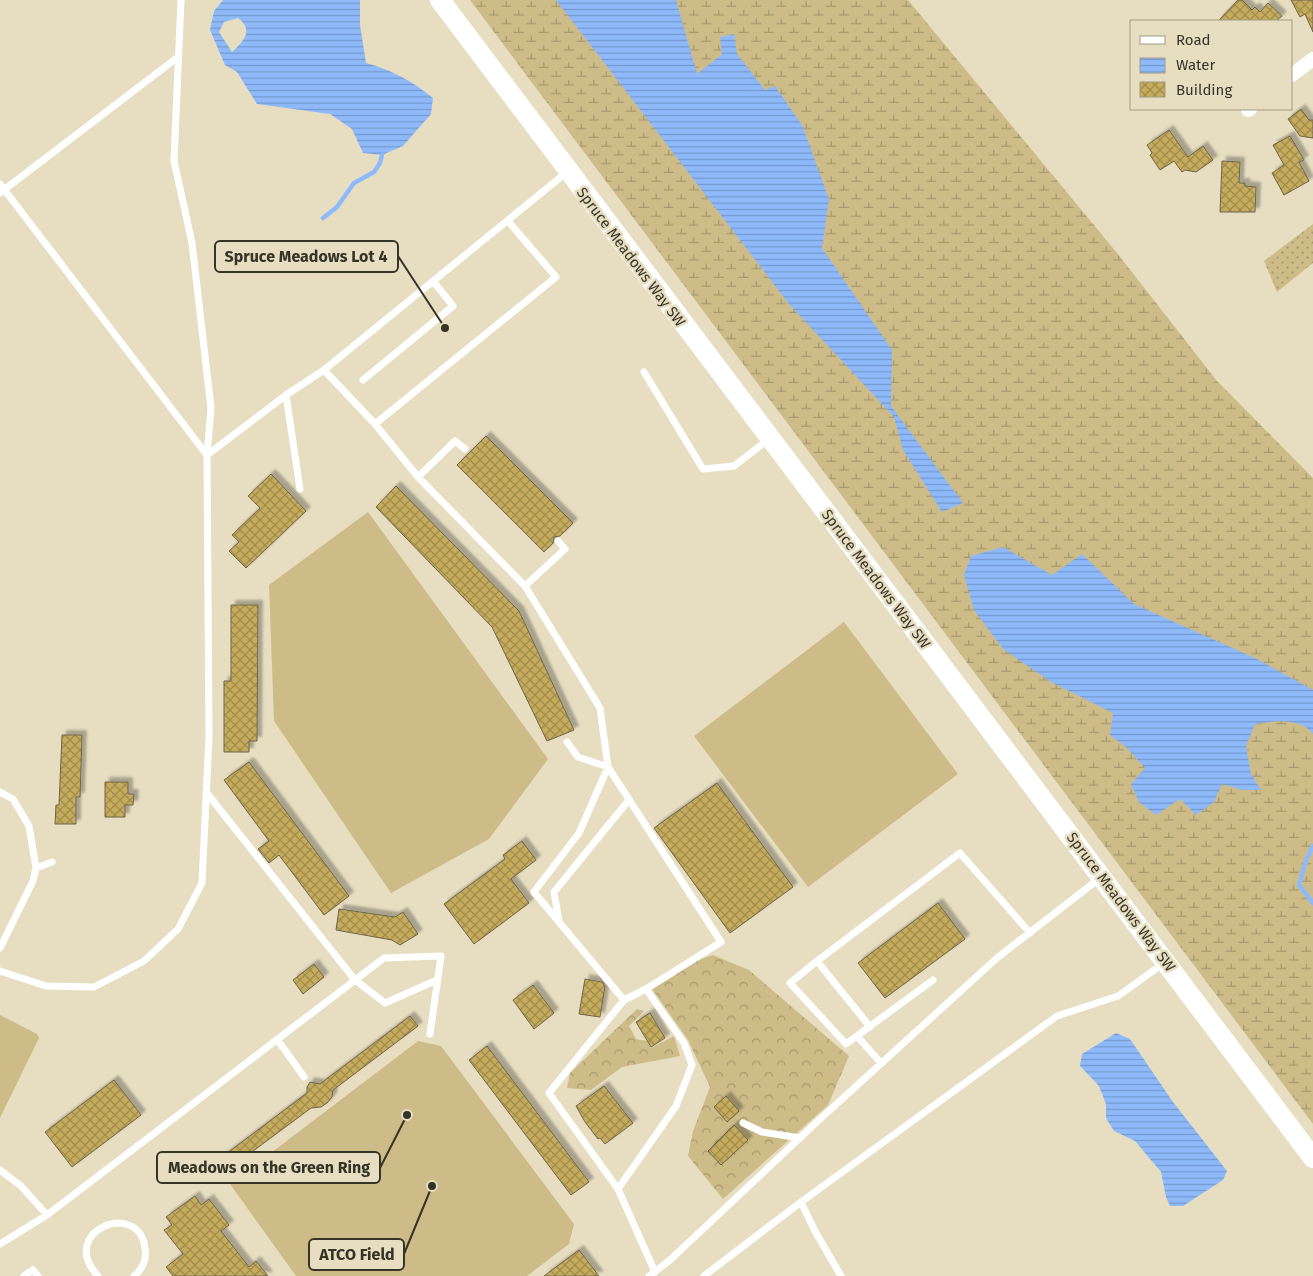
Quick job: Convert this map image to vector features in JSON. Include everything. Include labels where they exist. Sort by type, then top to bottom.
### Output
[{"type":"main road","name":"Spruce Meadows Way SW","points":[[440,0],[477,47],[567,172],[1102,876],[1313,1158]]},
{"type":"street","points":[[1293,74],[1313,59]]},
{"type":"lane","points":[[0,971],[46,986],[94,987],[144,961],[178,929],[202,883],[209,736],[207,455],[211,408],[192,242],[174,161],[182,0]]},
{"type":"lane","points":[[178,57],[1,189],[207,455]]},
{"type":"lane","points":[[207,455],[286,395],[324,370],[567,172]]},
{"type":"lane","points":[[375,424],[556,277],[508,221]]},
{"type":"lane","points":[[363,380],[453,306],[433,281]]},
{"type":"lane","points":[[324,370],[375,424],[418,477],[526,586],[600,708],[608,767],[628,801],[721,942],[646,989],[624,1000],[549,1093],[618,1189],[652,1274],[670,1260],[881,1063],[997,958],[1102,876]]},
{"type":"lane","points":[[644,372],[703,470],[734,466],[769,439]]},
{"type":"lane","points":[[286,395],[300,489]]},
{"type":"lane","points":[[418,477],[455,441],[465,449]]},
{"type":"lane","points":[[526,586],[565,549],[558,541]]},
{"type":"lane","points":[[567,742],[578,757],[608,767]]},
{"type":"lane","points":[[608,767],[579,833],[534,892],[624,1000]]},
{"type":"lane","points":[[0,792],[13,799],[29,826],[36,868],[32,881],[0,948]]},
{"type":"lane","points":[[206,792],[355,980],[385,1003],[437,980]]},
{"type":"lane","points":[[559,922],[554,892],[628,801]]},
{"type":"lane","points":[[933,980],[846,1044],[790,983],[960,853],[1030,932]]},
{"type":"lane","points":[[36,868],[52,862]]},
{"type":"lane","points":[[0,1244],[48,1215],[384,958],[441,956],[430,1034]]},
{"type":"lane","points":[[817,961],[870,1027]]},
{"type":"lane","points":[[704,1276],[801,1202],[1057,1016],[1118,996],[1166,961]]},
{"type":"lane","points":[[618,1189],[676,1106],[692,1065],[684,1043],[646,989]]},
{"type":"lane","points":[[857,1036],[881,1063]]},
{"type":"lane","points":[[276,1039],[304,1076]]},
{"type":"lane","points":[[743,1123],[762,1132],[800,1138]]},
{"type":"lane","points":[[0,1170],[21,1186],[48,1215]]},
{"type":"lane","points":[[801,1202],[816,1233],[841,1276]]},
{"type":"lane","points":[[98,1276],[87,1260],[86,1249],[89,1239],[102,1226],[120,1223],[137,1231],[146,1248],[142,1266],[134,1276]]},
{"type":"lane","points":[[24,1276],[33,1270],[38,1276]]},
{"type":"green space","points":[[470,0],[908,0],[1117,253],[1217,381],[1313,478],[1313,1124]]},
{"type":"green space","points":[[1313,224],[1313,263],[1277,292],[1264,261]]},
{"type":"green space","points":[[368,512],[548,759],[489,839],[391,893],[274,721],[269,585]]},
{"type":"green space","points":[[844,622],[958,774],[808,887],[694,736]]},
{"type":"green space","points":[[713,955],[749,970],[849,1056],[828,1105],[723,1199],[688,1156],[693,1131],[710,1087],[688,1040],[652,989],[677,967]]},
{"type":"green space","points":[[637,1009],[644,1011],[629,1026],[636,1039],[647,1041],[651,1048],[674,1036],[680,1056],[622,1067],[591,1090],[567,1088],[570,1073]]},
{"type":"green space","points":[[0,1015],[37,1034],[39,1038],[0,1118]]},
{"type":"green space","points":[[418,1041],[441,1046],[574,1224],[569,1244],[527,1276],[296,1276],[230,1184]]},
{"type":"water","points":[[223,0],[360,0],[360,25],[366,63],[401,77],[433,98],[431,114],[403,146],[382,155],[363,153],[352,129],[330,114],[257,104],[237,72],[225,65],[210,30],[214,11]],"holes":[[[238,18],[246,27],[245,35],[232,52],[219,32],[224,22]]]},
{"type":"water","points":[[556,0],[676,0],[697,74],[722,54],[720,37],[734,34],[737,54],[765,90],[775,86],[802,125],[829,199],[822,248],[892,350],[891,406],[963,503],[942,512],[903,450],[894,417],[789,304]]},
{"type":"water","points":[[1003,547],[1052,575],[1082,554],[1134,604],[1257,659],[1313,690],[1313,734],[1301,725],[1286,721],[1255,724],[1246,746],[1251,774],[1261,790],[1242,790],[1222,784],[1214,802],[1196,815],[1180,799],[1156,815],[1139,802],[1131,784],[1145,768],[1126,747],[1110,735],[1113,713],[1051,682],[1003,649],[974,610],[964,575],[971,556]]},
{"type":"water","points":[[1116,1033],[1130,1039],[1173,1102],[1227,1171],[1223,1180],[1183,1206],[1170,1206],[1166,1197],[1161,1172],[1135,1141],[1114,1131],[1106,1118],[1106,1104],[1099,1086],[1080,1066],[1082,1054]]},
{"type":"building","points":[[1238,0],[1242,0],[1252,10],[1255,7],[1260,12],[1268,3],[1282,16],[1277,20],[1219,20]]},
{"type":"building","points":[[1291,0],[1313,0],[1313,32],[1305,14],[1300,17]]},
{"type":"building","points":[[1301,109],[1309,120],[1313,120],[1313,138],[1300,136],[1288,119]]},
{"type":"building","points":[[1169,130],[1188,157],[1203,146],[1213,160],[1196,172],[1185,170],[1182,172],[1174,161],[1160,170],[1150,155],[1152,153],[1147,145]]},
{"type":"building","points":[[1290,136],[1304,160],[1299,162],[1309,181],[1284,195],[1272,173],[1284,165],[1273,145]]},
{"type":"building","points":[[1222,161],[1240,162],[1239,183],[1245,183],[1245,186],[1256,187],[1255,212],[1220,212]]},
{"type":"building","points":[[486,436],[573,523],[560,536],[554,537],[553,543],[544,552],[457,465]]},
{"type":"building","points":[[271,474],[306,511],[246,568],[229,551],[239,542],[232,535],[260,508],[248,496]]},
{"type":"building","points":[[396,486],[519,611],[574,730],[547,741],[492,627],[376,507]]},
{"type":"building","points":[[231,605],[258,605],[257,741],[249,741],[249,752],[224,752],[224,681],[231,681]]},
{"type":"building","points":[[62,735],[82,735],[80,797],[76,797],[76,824],[55,824],[56,805],[59,805]]},
{"type":"building","points":[[249,762],[349,896],[324,915],[279,855],[269,863],[258,849],[269,841],[224,780]]},
{"type":"building","points":[[105,782],[128,782],[128,794],[134,794],[133,805],[125,805],[125,817],[105,817]]},
{"type":"building","points":[[717,783],[793,887],[730,933],[654,828]]},
{"type":"building","points":[[522,841],[536,860],[511,879],[529,903],[474,944],[444,904],[505,859],[503,855]]},
{"type":"building","points":[[938,903],[965,939],[885,998],[858,963]]},
{"type":"building","points":[[339,909],[395,917],[403,912],[418,934],[400,945],[392,940],[336,930]]},
{"type":"building","points":[[314,964],[324,977],[303,994],[293,980]]},
{"type":"building","points":[[585,979],[602,982],[605,986],[600,1017],[579,1014]]},
{"type":"building","points":[[533,985],[554,1013],[534,1029],[513,1000]]},
{"type":"building","points":[[650,1013],[665,1038],[651,1047],[636,1022]]},
{"type":"building","points":[[410,1016],[418,1026],[333,1090],[332,1097],[327,1103],[321,1107],[311,1108],[222,1174],[214,1163],[307,1093],[307,1087],[310,1082],[320,1084]]},
{"type":"building","points":[[487,1046],[589,1182],[571,1195],[469,1060]]},
{"type":"building","points":[[114,1080],[141,1115],[72,1167],[45,1132]]},
{"type":"building","points":[[604,1086],[633,1123],[605,1144],[600,1138],[598,1139],[585,1122],[576,1106]]},
{"type":"building","points":[[726,1096],[739,1111],[727,1122],[714,1107]]},
{"type":"building","points":[[734,1125],[748,1140],[721,1165],[708,1151]]},
{"type":"building","points":[[195,1196],[201,1205],[209,1199],[229,1225],[221,1231],[249,1267],[256,1261],[268,1276],[173,1276],[166,1267],[183,1254],[164,1230],[172,1225],[166,1217]]},
{"type":"building","points":[[579,1250],[599,1276],[544,1276]]},
{"type":"waterway","points":[[323,218],[337,207],[354,183],[374,172],[380,163],[382,155]]},
{"type":"waterway","points":[[1313,846],[1306,860],[1299,885],[1313,903]]},
{"type":"place","name":"Spruce Meadows Lot 4","points":[[445,328]]},
{"type":"place","name":"Meadows on the Green Ring","points":[[407,1115]]},
{"type":"place","name":"ATCO Field","points":[[432,1186]]}]
